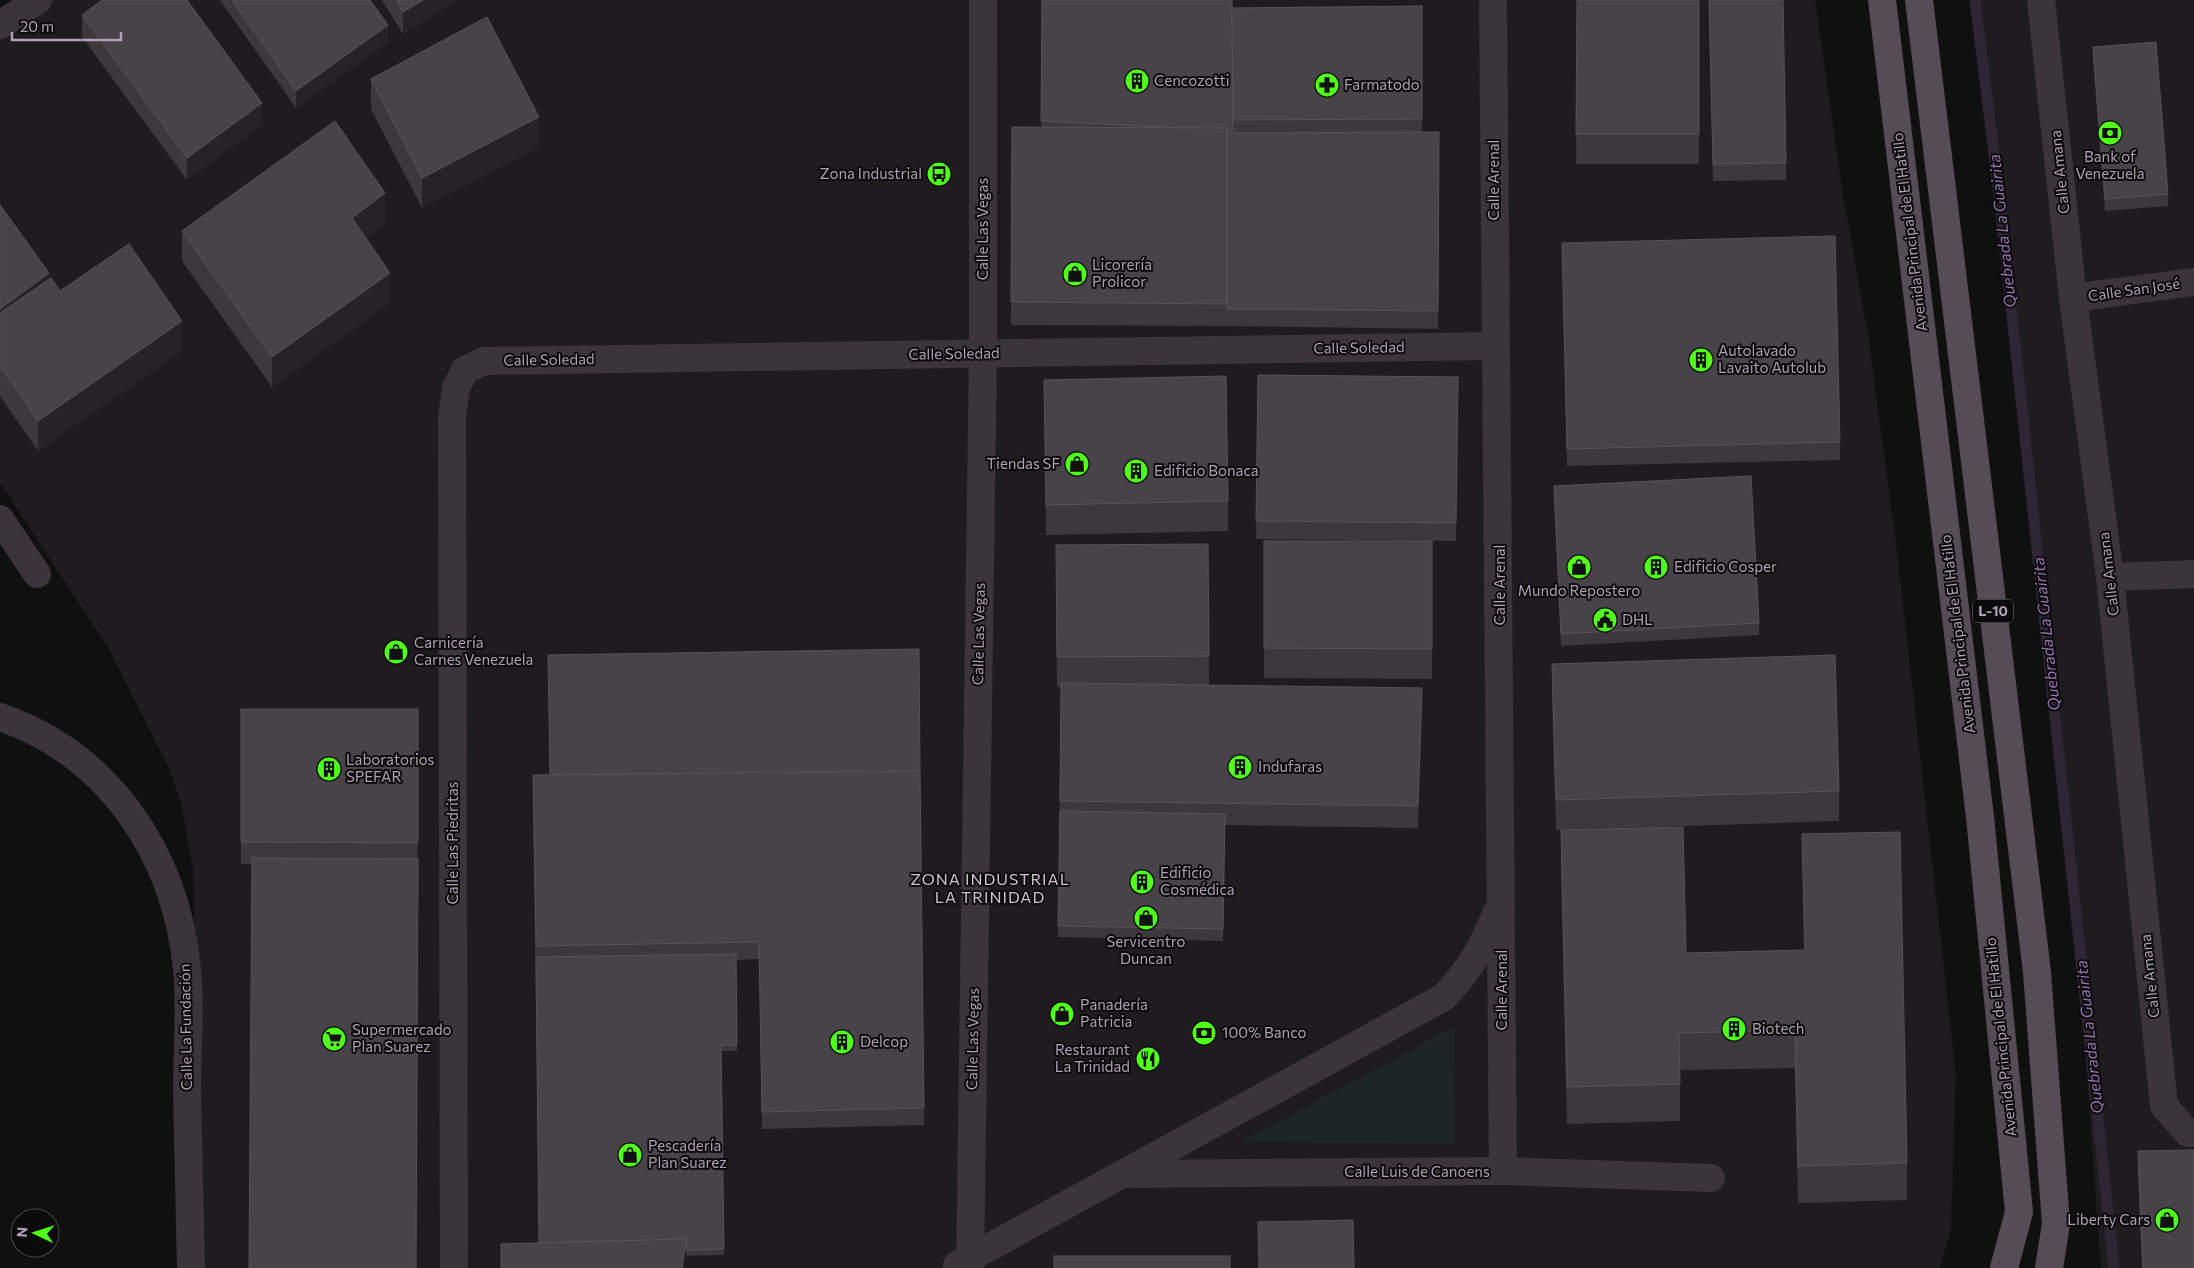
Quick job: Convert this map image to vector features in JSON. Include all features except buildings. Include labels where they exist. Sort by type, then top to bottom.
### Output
[{"type":"main road","name":"Avenida Principal de El Hatillo","points":[[1882,0],[1980,817],[2019,1212],[2004,1268]]},
{"type":"main road","name":"L-10","points":[[1919,0],[2037,972],[2056,1224],[2049,1268]]},
{"type":"main road","points":[[2056,1224],[2068,1268]]},
{"type":"street","points":[[0,25],[38,0]]},
{"type":"street","name":"Calle Las Vegas","points":[[964,1265],[984,353],[984,0]]},
{"type":"street","name":"Calle Arenal","points":[[1493,0],[1503,1171]]},
{"type":"street","name":"Calle Amana","points":[[2041,0],[2074,298],[2110,577],[2164,1106],[2188,1133],[2194,1133]]},
{"type":"street","name":"Calle San José","points":[[2074,298],[2194,282]]},
{"type":"street","name":"Calle Soledad","points":[[452,418],[456,388],[465,370],[484,361],[1495,346]]},
{"type":"street","name":"Calle Las Piedritas","points":[[452,418],[454,1268]]},
{"type":"street","points":[[0,519],[37,574]]},
{"type":"street","points":[[2110,577],[2194,574]]},
{"type":"street","name":"Calle La Fundación","points":[[0,717],[23,725],[50,740],[78,758],[104,781],[128,808],[164,873],[182,932],[188,970],[187,1089],[191,1268]]},
{"type":"street","name":"Calle Luis de Canoens","points":[[964,1265],[1123,1174],[1444,997],[1468,971],[1484,943],[1502,900]]},
{"type":"street","name":"Calle Luis de Canoens","points":[[1123,1174],[1503,1171],[1711,1178]]},
{"type":"shaded area","points":[[37,0],[1815,0],[1842,189],[1868,335],[1897,551],[1956,1075],[1951,1228],[1940,1268],[204,1268],[193,870],[182,806],[168,766],[108,647],[0,483],[0,24]]},
{"type":"shaded area","points":[[1971,0],[2194,0],[2194,1268],[2101,1268],[2056,651]]},
{"type":"shaded area","points":[[1454,1027],[1455,1144],[1240,1142]]},
{"type":"waterway","name":"Quebrada La Guairita","points":[[1975,0],[2000,203],[2114,1268]]},
{"type":"place","name":"Cencozotti","points":[[1137,81]]},
{"type":"place","name":"Farmatodo","points":[[1327,85]]},
{"type":"place","name":"Bank of Venezuela","points":[[2110,133]]},
{"type":"place","name":"Zona Industrial","points":[[939,174]]},
{"type":"place","name":"Licorería Prolicor","points":[[1075,274]]},
{"type":"place","name":"Autolavado Lavaito Autolub","points":[[1701,360]]},
{"type":"place","name":"Tiendas SF","points":[[1077,464]]},
{"type":"place","name":"Edificio Bonaca","points":[[1136,471]]},
{"type":"place","name":"Mundo Repostero","points":[[1579,567]]},
{"type":"place","name":"Edificio Cosper","points":[[1656,567]]},
{"type":"place","name":"DHL","points":[[1605,620]]},
{"type":"place","name":"Carnicería Carnes Venezuela","points":[[396,652]]},
{"type":"place","name":"Indufaras","points":[[1240,767]]},
{"type":"place","name":"Laboratorios SPEFAR","points":[[329,769]]},
{"type":"place","name":"Edificio Cosmédica","points":[[1142,882]]},
{"type":"place","name":"Servicentro Duncan","points":[[1146,918]]},
{"type":"place","name":"Panadería Patricia","points":[[1062,1014]]},
{"type":"place","name":"Biotech","points":[[1734,1029]]},
{"type":"place","name":"100% Banco","points":[[1204,1033]]},
{"type":"place","name":"Supermercado Plan Suarez","points":[[334,1039]]},
{"type":"place","name":"Delcop","points":[[842,1042]]},
{"type":"place","name":"Restaurant La Trinidad","points":[[1148,1059]]},
{"type":"place","name":"Pescadería Plan Suarez","points":[[630,1155]]},
{"type":"place","name":"Liberty Cars","points":[[2167,1220]]},
{"type":"district","name":"ZONA INDUSTRIAL LA TRINIDAD","points":[[990,888]]}]
